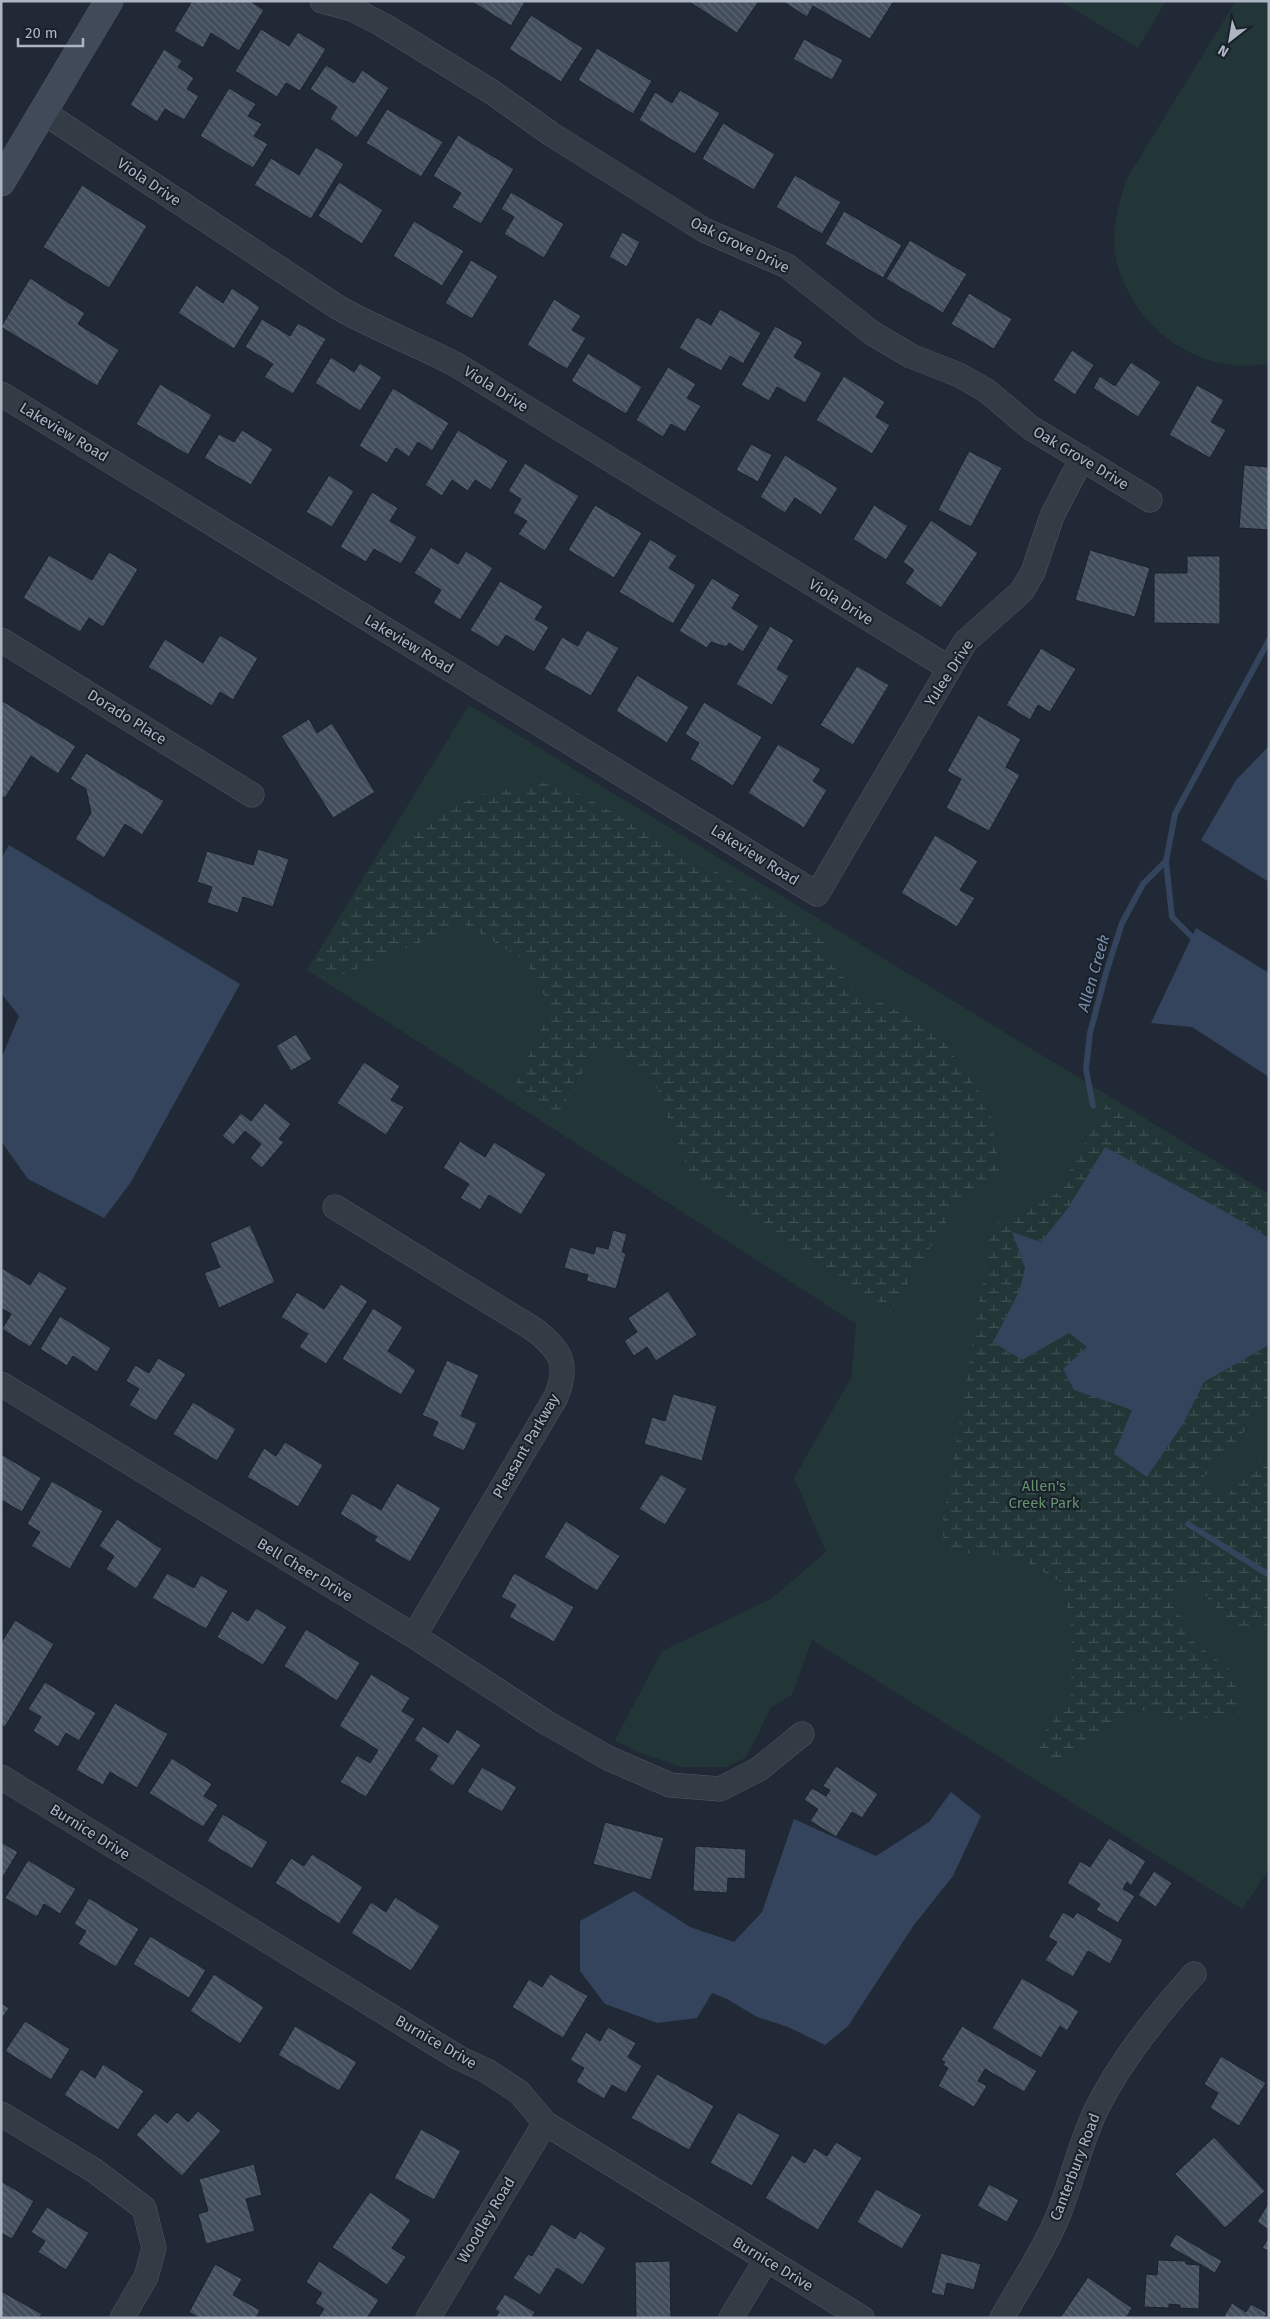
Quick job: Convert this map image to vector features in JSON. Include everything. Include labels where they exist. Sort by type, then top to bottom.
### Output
[{"type":"main road","points":[[1,182],[110,1]]},
{"type":"street","name":"Oak Grove Drive","points":[[322,1],[352,9],[384,25],[492,92],[551,134],[704,230],[787,266],[872,333],[911,356],[966,379],[987,391],[1031,428],[1150,500]]},
{"type":"street","name":"Viola Drive","points":[[43,112],[339,308],[374,328],[412,342],[455,364],[949,668]]},
{"type":"street","name":"Lakeview Road","points":[[1,394],[817,894]]},
{"type":"street","name":"Yulee Drive","points":[[817,894],[965,642],[1022,591],[1033,572],[1052,516],[1082,458]]},
{"type":"street","name":"Dorado Place","points":[[1,640],[252,794]]},
{"type":"street","name":"Pleasant Parkway","points":[[335,1207],[535,1330],[550,1342],[562,1359],[562,1381],[556,1397],[414,1636]]},
{"type":"street","name":"Bell Cheer Drive","points":[[1,1384],[414,1636],[547,1723],[608,1758],[670,1785],[720,1789],[758,1768],[802,1734]]},
{"type":"street","name":"Burnice Drive","points":[[1,1777],[438,2046],[487,2071],[519,2092],[545,2123],[862,2318]]},
{"type":"street","name":"Canterbury Road","points":[[1002,2318],[1040,2253],[1055,2222],[1069,2187],[1079,2151],[1097,2109],[1121,2068],[1172,1998],[1194,1974]]},
{"type":"street","points":[[1,2114],[95,2170],[144,2208],[154,2248],[146,2277],[122,2318]]},
{"type":"street","name":"Woodley Road","points":[[428,2318],[545,2123]]},
{"type":"street","points":[[731,2318],[766,2260]]},
{"type":"green space","points":[[1060,1],[1166,1],[1138,48]]},
{"type":"green space","points":[[1236,1],[1269,1],[1269,363],[1244,366],[1219,363],[1196,355],[1174,343],[1155,327],[1138,308],[1126,287],[1117,263],[1114,242],[1118,211],[1126,180]]},
{"type":"green space","name":"Allen's Creek Park","points":[[469,705],[1269,1194],[1269,1870],[1242,1909],[812,1640],[792,1695],[770,1708],[745,1758],[726,1767],[682,1767],[640,1753],[615,1740],[662,1651],[771,1599],[826,1552],[794,1478],[851,1378],[856,1324],[307,970]]},
{"type":"green space","points":[[555,781],[627,820],[821,933],[830,963],[862,997],[876,1000],[909,1017],[942,1039],[989,1106],[1000,1171],[956,1207],[891,1310],[756,1222],[690,1175],[653,1079],[598,1046],[556,1117],[515,1086],[551,1007],[524,960],[464,924],[325,982],[316,962],[339,930],[381,849],[477,795]]},
{"type":"green space","points":[[1106,1105],[1269,1196],[1269,1238],[1226,1212],[1105,1147],[1068,1208],[1041,1242],[1013,1233],[1025,1268],[1019,1292],[993,1342],[1022,1360],[1069,1333],[1087,1348],[1063,1369],[1074,1390],[1132,1410],[1204,1382],[1269,1345],[1269,1403],[1198,1484],[1224,1499],[1269,1449],[1269,1625],[1236,1631],[1190,1577],[1176,1600],[1186,1636],[1234,1673],[1240,1716],[1175,1720],[1132,1707],[1057,1768],[1036,1743],[1071,1698],[1072,1631],[1062,1583],[1018,1557],[977,1553],[946,1553],[942,1527],[992,1225],[1057,1193]]},
{"type":"water","points":[[1269,746],[1269,882],[1201,840],[1236,780]]},
{"type":"water","points":[[9,845],[240,984],[131,1182],[104,1218],[28,1179],[1,1141],[1,1059],[19,1016],[1,993],[1,859]]},
{"type":"water","points":[[1196,928],[1269,973],[1269,1077],[1192,1027],[1151,1023]]},
{"type":"water","points":[[1105,1147],[1226,1212],[1269,1238],[1269,1345],[1204,1382],[1183,1424],[1147,1477],[1114,1454],[1132,1410],[1074,1390],[1063,1369],[1087,1347],[1069,1333],[1022,1360],[993,1342],[1019,1292],[1025,1268],[1012,1232],[1041,1242],[1068,1208]]},
{"type":"water","points":[[951,1792],[981,1816],[953,1876],[914,1925],[848,2026],[825,2045],[788,2027],[757,2017],[727,1999],[712,1993],[697,2018],[657,2023],[605,2004],[580,1971],[580,1921],[634,1891],[690,1927],[734,1942],[762,1912],[794,1819],[876,1856],[929,1822]]},
{"type":"building","points":[[192,1],[250,1],[264,10],[239,51],[211,33],[203,48],[174,31]]},
{"type":"building","points":[[471,1],[524,1],[525,2],[511,26]]},
{"type":"building","points":[[688,1],[759,1],[737,33]]},
{"type":"building","points":[[782,1],[894,1],[870,39],[813,6],[807,17]]},
{"type":"building","points":[[531,15],[583,48],[561,82],[509,49]]},
{"type":"building","points":[[261,29],[289,46],[298,32],[326,49],[300,91],[286,83],[277,97],[235,71]]},
{"type":"building","points":[[804,39],[843,60],[832,80],[793,59]]},
{"type":"building","points":[[597,48],[652,81],[633,114],[578,80]]},
{"type":"building","points":[[164,49],[182,61],[178,67],[194,78],[187,89],[199,96],[184,120],[165,109],[157,122],[130,105]]},
{"type":"building","points":[[326,65],[354,83],[362,70],[389,88],[357,138],[330,119],[337,107],[310,89]]},
{"type":"building","points":[[229,88],[256,104],[248,116],[262,124],[254,136],[268,144],[253,168],[200,136]]},
{"type":"building","points":[[680,90],[720,113],[695,154],[639,120],[655,92],[672,103]]},
{"type":"building","points":[[387,109],[443,142],[421,177],[366,143]]},
{"type":"building","points":[[723,123],[775,154],[754,190],[702,159]]},
{"type":"building","points":[[458,135],[514,169],[481,224],[452,207],[461,193],[433,176]]},
{"type":"building","points":[[316,147],[344,164],[311,219],[254,185],[271,158],[299,175]]},
{"type":"building","points":[[795,175],[841,202],[822,234],[776,207]]},
{"type":"building","points":[[339,182],[383,210],[362,244],[318,216]]},
{"type":"building","points":[[82,185],[147,226],[109,288],[43,247]]},
{"type":"building","points":[[511,192],[564,224],[544,258],[504,234],[514,217],[501,209]]},
{"type":"building","points":[[844,211],[902,245],[883,278],[825,244]]},
{"type":"building","points":[[414,221],[464,251],[442,286],[393,256]]},
{"type":"building","points":[[622,232],[640,242],[627,267],[609,257]]},
{"type":"building","points":[[910,240],[967,274],[943,313],[886,279]]},
{"type":"building","points":[[471,260],[498,276],[472,319],[445,303]]},
{"type":"building","points":[[30,278],[85,313],[78,324],[119,350],[97,386],[1,327]]},
{"type":"building","points":[[196,285],[223,303],[232,288],[260,307],[234,349],[178,313]]},
{"type":"building","points":[[969,293],[1012,319],[994,349],[951,324]]},
{"type":"building","points":[[554,299],[581,316],[572,330],[586,338],[567,369],[527,345]]},
{"type":"building","points":[[720,309],[761,333],[743,364],[730,356],[721,371],[679,348],[697,317],[711,325]]},
{"type":"building","points":[[262,319],[290,336],[298,323],[326,339],[293,394],[264,377],[273,364],[245,347]]},
{"type":"building","points":[[775,326],[803,342],[794,357],[822,373],[805,403],[777,387],[769,401],[741,385]]},
{"type":"building","points":[[1072,350],[1094,365],[1075,395],[1053,380]]},
{"type":"building","points":[[588,353],[642,387],[626,414],[571,381]]},
{"type":"building","points":[[331,357],[354,372],[360,363],[382,377],[360,411],[315,383]]},
{"type":"building","points":[[1131,362],[1161,382],[1138,417],[1093,388],[1100,376],[1115,386]]},
{"type":"building","points":[[668,367],[696,384],[687,398],[701,406],[685,432],[671,424],[663,437],[636,420]]},
{"type":"building","points":[[844,376],[885,402],[876,417],[890,425],[872,454],[816,420]]},
{"type":"building","points":[[160,384],[212,415],[188,455],[136,424]]},
{"type":"building","points":[[1197,385],[1224,400],[1211,422],[1226,430],[1210,458],[1169,435]]},
{"type":"building","points":[[393,388],[449,423],[432,451],[418,442],[409,457],[396,448],[387,463],[359,446]]},
{"type":"building","points":[[242,430],[273,449],[251,485],[204,458],[219,434],[234,442]]},
{"type":"building","points":[[458,430],[508,461],[491,490],[475,480],[468,491],[452,480],[442,496],[425,485]]},
{"type":"building","points":[[751,444],[772,455],[758,482],[736,470]]},
{"type":"building","points":[[969,451],[1002,468],[971,527],[938,510]]},
{"type":"building","points":[[785,455],[838,488],[821,515],[795,498],[785,513],[760,497]]},
{"type":"building","points":[[525,463],[579,496],[545,551],[518,534],[527,521],[513,513],[521,499],[508,491]]},
{"type":"building","points":[[1244,465],[1269,467],[1269,530],[1239,528]]},
{"type":"building","points":[[329,475],[354,491],[332,527],[306,512]]},
{"type":"building","points":[[372,492],[398,508],[390,521],[417,537],[401,564],[374,549],[366,562],[340,547]]},
{"type":"building","points":[[595,505],[642,533],[614,578],[568,550]]},
{"type":"building","points":[[874,505],[908,526],[886,560],[853,539]]},
{"type":"building","points":[[931,520],[978,553],[941,608],[905,583],[914,570],[903,562]]},
{"type":"building","points":[[650,539],[677,556],[669,568],[696,585],[673,624],[619,592]]},
{"type":"building","points":[[431,547],[458,564],[466,551],[493,568],[460,620],[433,603],[441,590],[414,573]]},
{"type":"building","points":[[1090,550],[1150,568],[1135,617],[1075,600]]},
{"type":"building","points":[[109,552],[138,569],[103,627],[89,618],[80,632],[23,598],[49,555],[92,580]]},
{"type":"building","points":[[1187,556],[1220,556],[1220,624],[1154,623],[1154,573],[1187,573]]},
{"type":"building","points":[[712,578],[740,595],[732,608],[759,626],[743,652],[729,643],[726,647],[711,642],[707,648],[679,631]]},
{"type":"building","points":[[500,581],[543,606],[535,619],[549,627],[534,652],[506,635],[498,647],[470,630]]},
{"type":"building","points":[[770,626],[794,640],[777,669],[789,676],[772,705],[736,684]]},
{"type":"building","points":[[587,630],[619,648],[591,696],[544,669],[562,637],[578,646]]},
{"type":"building","points":[[220,635],[258,658],[233,700],[220,692],[212,706],[148,667],[165,639],[203,663]]},
{"type":"building","points":[[1041,648],[1076,669],[1050,712],[1038,705],[1030,720],[1006,705]]},
{"type":"building","points":[[857,666],[889,685],[853,745],[820,725]]},
{"type":"building","points":[[637,675],[689,707],[667,743],[616,711]]},
{"type":"building","points":[[1,700],[76,746],[58,774],[31,756],[5,798],[1,796]]},
{"type":"building","points":[[704,702],[762,737],[733,786],[690,759],[699,743],[685,734]]},
{"type":"building","points":[[978,715],[1021,739],[1006,767],[1020,775],[989,831],[946,808],[961,779],[947,771]]},
{"type":"building","points":[[309,719],[317,733],[332,723],[375,792],[333,818],[281,736]]},
{"type":"building","points":[[778,744],[821,769],[813,781],[827,790],[804,828],[748,793]]},
{"type":"building","points":[[86,753],[164,801],[142,835],[125,824],[104,858],[75,839],[91,813],[86,789],[70,779]]},
{"type":"building","points":[[935,835],[978,861],[960,890],[975,898],[957,927],[901,893]]},
{"type":"building","points":[[258,849],[289,859],[273,907],[243,897],[238,913],[207,903],[212,887],[197,882],[207,851],[253,865]]},
{"type":"building","points":[[296,1034],[312,1059],[291,1071],[276,1046]]},
{"type":"building","points":[[364,1062],[400,1086],[391,1100],[404,1107],[386,1135],[337,1103]]},
{"type":"building","points":[[265,1103],[291,1124],[279,1139],[284,1142],[262,1168],[250,1158],[261,1144],[245,1131],[233,1145],[222,1136],[241,1113],[251,1121]]},
{"type":"building","points":[[460,1141],[485,1157],[494,1142],[546,1174],[521,1215],[489,1195],[480,1210],[460,1198],[469,1184],[443,1168]]},
{"type":"building","points":[[250,1225],[275,1282],[219,1308],[204,1273],[220,1267],[210,1243]]},
{"type":"building","points":[[613,1230],[627,1234],[622,1252],[626,1254],[616,1289],[586,1281],[588,1275],[564,1268],[570,1247],[594,1254],[596,1246],[608,1249]]},
{"type":"building","points":[[2,1268],[30,1285],[39,1271],[67,1288],[30,1347],[2,1329],[11,1314],[1,1308]]},
{"type":"building","points":[[341,1284],[368,1301],[326,1364],[299,1347],[308,1334],[281,1317],[297,1292],[324,1309]]},
{"type":"building","points":[[668,1291],[697,1335],[656,1361],[647,1347],[634,1356],[624,1341],[637,1332],[628,1318]]},
{"type":"building","points":[[373,1308],[403,1327],[388,1351],[416,1370],[401,1395],[342,1359]]},
{"type":"building","points":[[60,1316],[111,1348],[97,1372],[73,1356],[67,1366],[40,1349]]},
{"type":"building","points":[[158,1358],[186,1374],[156,1421],[129,1405],[139,1389],[126,1381],[135,1365],[149,1373]]},
{"type":"building","points":[[447,1360],[479,1375],[461,1416],[477,1423],[464,1451],[432,1436],[438,1422],[422,1415]]},
{"type":"building","points":[[673,1394],[717,1406],[702,1461],[644,1444],[652,1417],[665,1421]]},
{"type":"building","points":[[193,1402],[236,1429],[217,1461],[173,1434]]},
{"type":"building","points":[[285,1442],[323,1465],[298,1507],[247,1477],[264,1448],[276,1456]]},
{"type":"building","points":[[1,1454],[41,1478],[22,1512],[1,1500]]},
{"type":"building","points":[[661,1474],[687,1489],[665,1525],[639,1509]]},
{"type":"building","points":[[52,1481],[103,1511],[70,1569],[31,1546],[40,1532],[27,1524]]},
{"type":"building","points":[[397,1483],[441,1508],[410,1562],[374,1541],[377,1537],[340,1514],[352,1493],[381,1510]]},
{"type":"building","points":[[117,1519],[162,1549],[136,1589],[106,1569],[114,1556],[99,1546]]},
{"type":"building","points":[[566,1521],[620,1556],[597,1591],[544,1557]]},
{"type":"building","points":[[167,1573],[194,1588],[201,1575],[228,1591],[206,1629],[152,1598]]},
{"type":"building","points":[[514,1573],[574,1607],[554,1642],[509,1617],[516,1605],[501,1597]]},
{"type":"building","points":[[256,1608],[287,1627],[263,1665],[217,1637],[232,1611],[248,1621]]},
{"type":"building","points":[[15,1620],[54,1644],[5,1727],[1,1725],[1,1643]]},
{"type":"building","points":[[306,1629],[360,1663],[337,1701],[284,1666]]},
{"type":"building","points":[[371,1674],[410,1698],[402,1711],[415,1719],[366,1797],[340,1782],[357,1755],[370,1763],[378,1750],[339,1726]]},
{"type":"building","points":[[45,1682],[96,1713],[79,1741],[66,1733],[58,1747],[33,1731],[41,1717],[28,1709]]},
{"type":"building","points":[[115,1703],[168,1734],[137,1788],[110,1772],[103,1785],[76,1770]]},
{"type":"building","points":[[423,1726],[448,1743],[457,1729],[481,1745],[453,1786],[429,1770],[438,1756],[414,1740]]},
{"type":"building","points":[[172,1758],[212,1784],[204,1796],[218,1805],[203,1827],[149,1793]]},
{"type":"building","points":[[836,1766],[878,1794],[862,1818],[852,1812],[836,1837],[810,1821],[818,1809],[804,1800],[812,1788],[826,1796],[830,1790],[823,1786]]},
{"type":"building","points":[[482,1767],[517,1787],[502,1812],[467,1792]]},
{"type":"building","points":[[223,1814],[268,1842],[252,1869],[207,1841]]},
{"type":"building","points":[[605,1822],[664,1838],[651,1880],[593,1864]]},
{"type":"building","points":[[1109,1838],[1146,1861],[1131,1886],[1127,1882],[1123,1889],[1135,1896],[1118,1923],[1096,1910],[1100,1904],[1067,1883],[1080,1861],[1090,1867]]},
{"type":"building","points":[[1,1842],[18,1852],[1,1880]]},
{"type":"building","points":[[695,1846],[746,1849],[745,1879],[728,1878],[727,1893],[693,1891]]},
{"type":"building","points":[[312,1854],[363,1887],[339,1924],[275,1883],[291,1858],[304,1866]]},
{"type":"building","points":[[28,1860],[76,1889],[60,1914],[44,1904],[37,1917],[5,1898]]},
{"type":"building","points":[[1154,1871],[1172,1883],[1156,1907],[1138,1895]]},
{"type":"building","points":[[395,1897],[440,1926],[411,1971],[351,1933],[371,1902],[386,1912]]},
{"type":"building","points":[[89,1898],[139,1929],[116,1967],[78,1944],[86,1931],[74,1924]]},
{"type":"building","points":[[1063,1912],[1073,1918],[1077,1912],[1123,1940],[1110,1964],[1088,1951],[1073,1977],[1045,1960],[1057,1942],[1048,1937]]},
{"type":"building","points":[[150,1936],[206,1970],[189,1998],[133,1964]]},
{"type":"building","points":[[214,1974],[264,2007],[240,2044],[190,2011]]},
{"type":"building","points":[[550,1974],[588,1996],[563,2038],[512,2007],[529,1979],[542,1987]]},
{"type":"building","points":[[1022,1978],[1079,2011],[1067,2031],[1060,2026],[1041,2058],[992,2028]]},
{"type":"building","points":[[1,2003],[9,2008],[1,2020]]},
{"type":"building","points":[[25,2021],[70,2049],[51,2080],[5,2051]]},
{"type":"building","points":[[295,2026],[357,2062],[339,2091],[278,2055]]},
{"type":"building","points":[[962,2026],[1037,2071],[1024,2092],[985,2069],[978,2081],[987,2086],[974,2107],[938,2086],[948,2068],[943,2065],[945,2062],[941,2060]]},
{"type":"building","points":[[608,2027],[636,2043],[628,2057],[642,2066],[626,2093],[612,2085],[604,2099],[576,2082],[584,2068],[570,2060],[586,2032],[600,2041]]},
{"type":"building","points":[[1221,2056],[1266,2083],[1239,2126],[1210,2108],[1218,2093],[1204,2084]]},
{"type":"building","points":[[103,2064],[144,2091],[118,2130],[64,2095],[81,2069],[95,2078]]},
{"type":"building","points":[[657,2074],[714,2106],[689,2150],[631,2118]]},
{"type":"building","points":[[198,2111],[221,2131],[182,2176],[136,2135],[155,2113],[167,2123],[177,2112],[188,2122]]},
{"type":"building","points":[[738,2112],[780,2135],[752,2186],[710,2163]]},
{"type":"building","points":[[421,2129],[461,2151],[434,2200],[394,2178]]},
{"type":"building","points":[[1214,2137],[1265,2191],[1225,2228],[1175,2174]]},
{"type":"building","points":[[836,2142],[862,2158],[818,2230],[765,2198],[792,2155],[805,2163],[814,2148],[827,2156]]},
{"type":"building","points":[[254,2164],[262,2195],[246,2199],[255,2231],[206,2244],[198,2214],[208,2211],[199,2179]]},
{"type":"building","points":[[1,2181],[34,2201],[12,2239],[1,2233]]},
{"type":"building","points":[[989,2184],[1019,2200],[1007,2222],[977,2206]]},
{"type":"building","points":[[876,2189],[922,2215],[902,2249],[857,2222]]},
{"type":"building","points":[[370,2192],[411,2220],[392,2248],[406,2257],[387,2285],[332,2247]]},
{"type":"building","points":[[1269,2202],[1269,2230],[1257,2222]]},
{"type":"building","points":[[47,2207],[89,2233],[66,2270],[38,2252],[45,2241],[31,2232]]},
{"type":"building","points":[[551,2224],[575,2239],[580,2231],[606,2248],[583,2285],[557,2268],[540,2295],[513,2278],[528,2254],[532,2256]]},
{"type":"building","points":[[1176,2234],[1222,2261],[1215,2273],[1169,2246]]},
{"type":"building","points":[[1269,2237],[1269,2251],[1262,2248]]},
{"type":"building","points":[[941,2253],[981,2264],[974,2290],[947,2283],[944,2296],[931,2293]]},
{"type":"building","points":[[1158,2260],[1186,2261],[1186,2264],[1200,2265],[1199,2309],[1180,2308],[1180,2305],[1169,2304],[1169,2308],[1144,2307],[1146,2274],[1157,2275]]},
{"type":"building","points":[[319,2261],[379,2300],[367,2318],[318,2318],[324,2309],[315,2303],[322,2293],[306,2282]]},
{"type":"building","points":[[670,2261],[671,2318],[636,2318],[635,2262]]},
{"type":"building","points":[[215,2264],[242,2279],[233,2295],[260,2310],[256,2318],[199,2318],[189,2312]]},
{"type":"building","points":[[1088,2277],[1132,2308],[1126,2318],[1060,2318]]},
{"type":"building","points":[[1,2291],[42,2314],[39,2318],[1,2318]]},
{"type":"building","points":[[505,2294],[535,2312],[532,2318],[495,2318],[499,2312],[495,2309]]},
{"type":"building","points":[[1232,2303],[1246,2312],[1251,2304],[1267,2313],[1264,2318],[1223,2318]]},
{"type":"waterway","name":"Allen Creek","points":[[1197,942],[1172,917],[1166,861],[1175,814],[1269,640]]},
{"type":"waterway","name":"Allen Creek","points":[[1093,1106],[1086,1069],[1090,1033],[1106,973],[1122,923],[1143,884],[1166,861]]},
{"type":"waterway","name":"Allen Creek","points":[[1188,1524],[1269,1575]]}]
